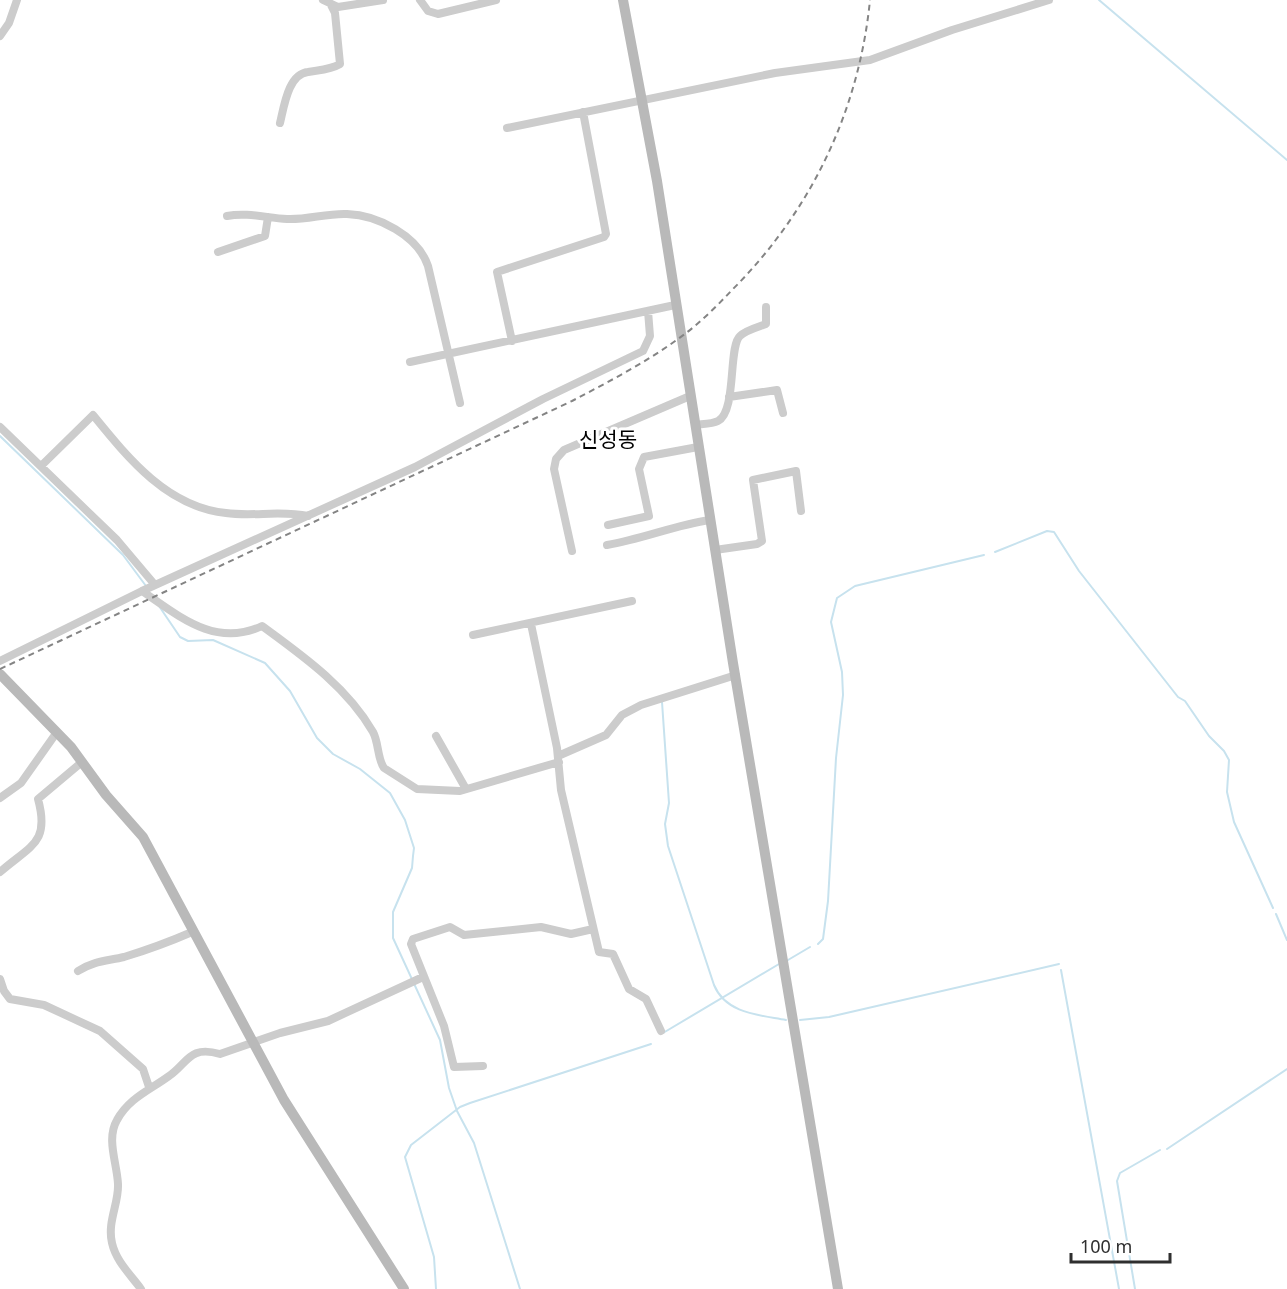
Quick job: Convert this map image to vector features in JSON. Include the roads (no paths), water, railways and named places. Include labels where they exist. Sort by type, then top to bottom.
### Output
[{"type":"main road","points":[[623,0],[643,100],[710,520],[838,1289]]},
{"type":"main road","points":[[2,678],[57,732],[106,795],[143,837],[284,1100],[404,1289]]},
{"type":"street","points":[[0,36],[9,23],[17,0]]},
{"type":"street","points":[[322,0],[332,5],[347,7],[383,0]]},
{"type":"street","points":[[420,0],[428,11],[438,14],[496,0]]},
{"type":"street","points":[[507,128],[775,73],[870,60],[952,30],[1049,0]]},
{"type":"street","points":[[279,123],[290,87],[296,77],[301,73],[323,70],[340,64],[335,13],[332,5]]},
{"type":"street","points":[[512,341],[497,272],[604,237],[606,234],[583,112]]},
{"type":"street","points":[[227,216],[299,219],[348,214],[388,226],[409,239],[425,257],[429,266],[460,403]]},
{"type":"street","points":[[218,252],[265,236],[268,217]]},
{"type":"street","points":[[410,362],[675,305]]},
{"type":"street","points":[[695,425],[721,418],[729,397],[736,341],[741,335],[766,324],[766,307]]},
{"type":"street","points":[[0,661],[142,591],[415,467],[543,399],[643,351],[650,336],[648,311]]},
{"type":"street","points":[[729,397],[777,390],[783,413]]},
{"type":"street","points":[[572,551],[554,469],[559,455],[564,450],[620,424],[690,396]]},
{"type":"street","points":[[41,466],[93,415],[146,476],[190,502],[228,514],[275,512],[309,516]]},
{"type":"street","points":[[0,427],[117,540],[155,585]]},
{"type":"street","points":[[608,525],[649,516],[639,469],[644,457],[699,447]]},
{"type":"street","points":[[716,550],[757,544],[762,541],[753,480],[796,471],[801,511]]},
{"type":"street","points":[[607,545],[662,534],[683,525],[710,520]]},
{"type":"street","points":[[142,591],[186,620],[219,634],[240,634],[262,626],[319,669],[355,708],[374,734],[384,768],[417,789],[466,789],[559,759],[606,735],[622,715],[641,705],[736,675]]},
{"type":"street","points":[[473,635],[632,601]]},
{"type":"street","points":[[531,624],[559,759],[561,790],[586,888],[599,952],[613,954],[629,989],[646,999],[661,1031]]},
{"type":"street","points":[[0,798],[21,783],[57,732]]},
{"type":"street","points":[[436,736],[466,789]]},
{"type":"street","points":[[0,872],[42,833],[44,820],[38,799],[82,762]]},
{"type":"street","points":[[483,1066],[454,1067],[444,1026],[411,941],[442,927],[454,927],[464,934],[541,927],[571,934],[593,929]]},
{"type":"street","points":[[78,970],[92,962],[157,947],[192,932]]},
{"type":"street","points":[[141,1289],[124,1268],[111,1242],[113,1208],[118,1184],[112,1138],[118,1118],[149,1087],[170,1076],[189,1056],[210,1051],[220,1054],[280,1033],[328,1021],[423,976]]},
{"type":"street","points":[[0,978],[3,991],[10,999],[44,1005],[95,1028],[143,1069],[149,1087]]},
{"type":"waterway","points":[[1099,0],[1287,160]]},
{"type":"waterway","points":[[0,436],[123,555],[146,586]]},
{"type":"waterway","points":[[995,552],[1047,531],[1054,532],[1079,571],[1178,697],[1185,701],[1209,736],[1224,751],[1229,760],[1227,792],[1234,822],[1273,908]]},
{"type":"waterway","points":[[818,944],[823,939],[828,901],[836,758],[843,695],[842,672],[831,622],[837,598],[855,586],[984,555]]},
{"type":"waterway","points":[[159,606],[180,637],[188,641],[213,640],[265,663],[290,691],[317,738],[333,754],[360,769],[390,793],[405,820],[414,848],[412,868],[393,912],[393,938],[440,1040],[449,1088],[457,1111],[474,1143],[520,1289]]},
{"type":"waterway","points":[[662,702],[669,803],[665,824],[668,846],[714,985],[719,995],[735,1008],[786,1020]]},
{"type":"waterway","points":[[1276,914],[1287,940]]},
{"type":"waterway","points":[[788,960],[810,947]]},
{"type":"waterway","points":[[663,1033],[779,964]]},
{"type":"waterway","points":[[800,1020],[829,1017],[1059,964]]},
{"type":"waterway","points":[[1061,970],[1119,1289]]},
{"type":"waterway","points":[[436,1289],[434,1257],[405,1157],[411,1145],[460,1107],[651,1044]]},
{"type":"waterway","points":[[1167,1149],[1287,1069]]},
{"type":"waterway","points":[[1135,1289],[1117,1181],[1120,1173],[1160,1150]]},
{"type":"railway","points":[[0,669],[572,401],[639,364],[685,334],[700,322],[760,259],[785,227],[807,193],[842,120],[855,81],[870,0]]},
{"type":"district","name":"신성동","points":[[608,440]]}]
